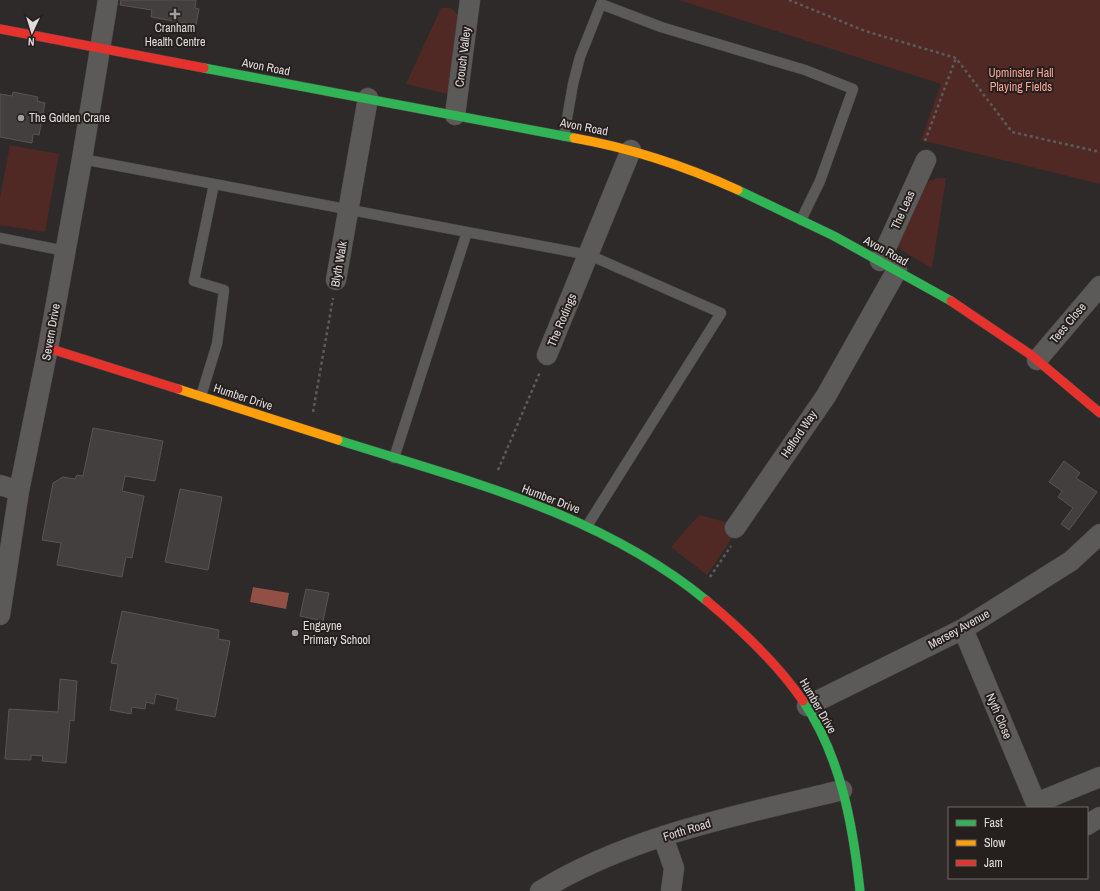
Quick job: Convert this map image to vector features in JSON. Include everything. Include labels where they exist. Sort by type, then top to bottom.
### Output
[{"type":"street","name":"Severn Drive","points":[[0,615],[19,491],[48,348],[82,159],[108,0]]},
{"type":"street","name":"Crouch Valley","points":[[456,115],[470,0]]},
{"type":"street","name":"Avon Road","points":[[0,30],[564,136],[631,150],[687,167],[801,220],[889,266],[993,329],[1037,360],[1100,413]]},
{"type":"street","name":"Blyth Walk","points":[[336,280],[368,98]]},
{"type":"street","name":"The Rodings","points":[[547,355],[631,150]]},
{"type":"street","name":"The Leas","points":[[889,266],[926,160]]},
{"type":"street","name":"Helford Way","points":[[735,528],[826,396],[889,266]]},
{"type":"street","name":"Tees Close","points":[[1037,360],[1100,286]]},
{"type":"street","name":"Humber Drive","points":[[48,348],[490,489],[551,510],[624,544],[698,594],[726,617],[784,673],[807,706],[822,733],[842,790],[857,862],[860,891]]},
{"type":"street","points":[[0,485],[19,491]]},
{"type":"street","name":"Mersey Avenue","points":[[807,706],[963,629],[1071,561],[1100,534]]},
{"type":"street","name":"Nyth Close","points":[[963,629],[1037,806],[1100,777]]},
{"type":"street","name":"Forth Road","points":[[540,891],[604,859],[701,824],[842,790]]},
{"type":"street","points":[[1088,824],[1100,817]]},
{"type":"street","points":[[663,837],[674,868],[670,891]]},
{"type":"lane","points":[[564,136],[574,77],[580,57],[601,4],[661,27],[805,70],[854,88],[820,181],[801,220]]},
{"type":"lane","points":[[82,159],[589,255],[721,313],[587,526]]},
{"type":"lane","points":[[201,396],[217,344],[224,290],[194,280],[214,184]]},
{"type":"lane","points":[[394,458],[467,232]]},
{"type":"lane","points":[[0,238],[65,250]]},
{"type":"path","points":[[789,0],[865,31],[956,58],[1012,132],[1100,152]]},
{"type":"path","points":[[926,160],[925,139],[942,99],[956,58]]},
{"type":"path","name":"Blyth Walk","points":[[309,431],[336,280]]},
{"type":"path","name":"The Rodings","points":[[490,489],[547,355]]},
{"type":"path","points":[[698,594],[737,537],[735,528]]},
{"type":"green space","name":"Upminster Hall Playing Fields","points":[[679,0],[1100,0],[1100,184],[921,140],[941,84]]},
{"type":"green space","points":[[441,8],[451,8],[459,16],[451,95],[406,84]]},
{"type":"green space","points":[[10,145],[59,154],[45,232],[0,225],[0,198]]},
{"type":"green space","points":[[937,178],[946,178],[932,268],[896,247],[925,183]]},
{"type":"green space","points":[[699,515],[729,523],[733,536],[707,575],[671,547]]},
{"type":"shaded area","points":[[253,587],[289,593],[286,609],[250,602]]},
{"type":"building","name":"Cranham Health Centre","points":[[121,0],[196,0],[195,8],[199,9],[196,25],[151,17],[152,10],[120,5]]},
{"type":"building","name":"The Golden Crane","points":[[13,92],[38,97],[37,101],[45,103],[39,135],[33,134],[32,143],[0,137],[0,94],[12,96]]},
{"type":"building","points":[[93,428],[163,441],[155,481],[125,476],[122,491],[144,496],[132,558],[126,557],[122,577],[57,565],[61,543],[42,540],[53,483],[63,477],[75,479],[77,475],[83,476]]},
{"type":"building","points":[[1064,461],[1080,473],[1076,478],[1097,492],[1069,530],[1061,524],[1073,508],[1058,497],[1062,491],[1049,482]]},
{"type":"building","points":[[180,489],[222,497],[208,570],[165,562]]},
{"type":"building","points":[[306,589],[329,593],[323,621],[300,616]]},
{"type":"building","points":[[122,611],[219,630],[218,639],[230,641],[215,717],[176,710],[178,699],[156,694],[154,704],[146,702],[145,709],[132,707],[131,714],[110,710],[118,664],[111,663]]},
{"type":"building","points":[[60,679],[77,681],[74,721],[70,720],[66,763],[42,761],[43,756],[31,755],[31,760],[5,759],[9,709],[58,712]]},
{"type":"traffic: fast","points":[[204,68],[574,138]]},
{"type":"traffic: fast","points":[[738,190],[834,236],[951,301]]},
{"type":"traffic: fast","points":[[338,440],[483,486],[531,503],[577,522],[622,544],[666,570],[707,601]]},
{"type":"traffic: fast","points":[[803,701],[827,745],[836,768],[849,817],[860,891]]},
{"type":"traffic: slow","points":[[574,138],[616,147],[658,159],[698,173],[738,190]]},
{"type":"traffic: slow","points":[[178,389],[338,440]]},
{"type":"traffic: jam","points":[[0,29],[204,68]]},
{"type":"traffic: jam","points":[[951,301],[1031,355],[1100,413]]},
{"type":"traffic: jam","points":[[48,348],[178,389]]},
{"type":"traffic: jam","points":[[707,601],[759,648],[793,687],[803,701]]},
{"type":"place","name":"Cranham Health Centre","points":[[175,14]]},
{"type":"place","name":"The Golden Crane","points":[[21,118]]},
{"type":"place","name":"Engayne Primary School","points":[[295,633]]}]
